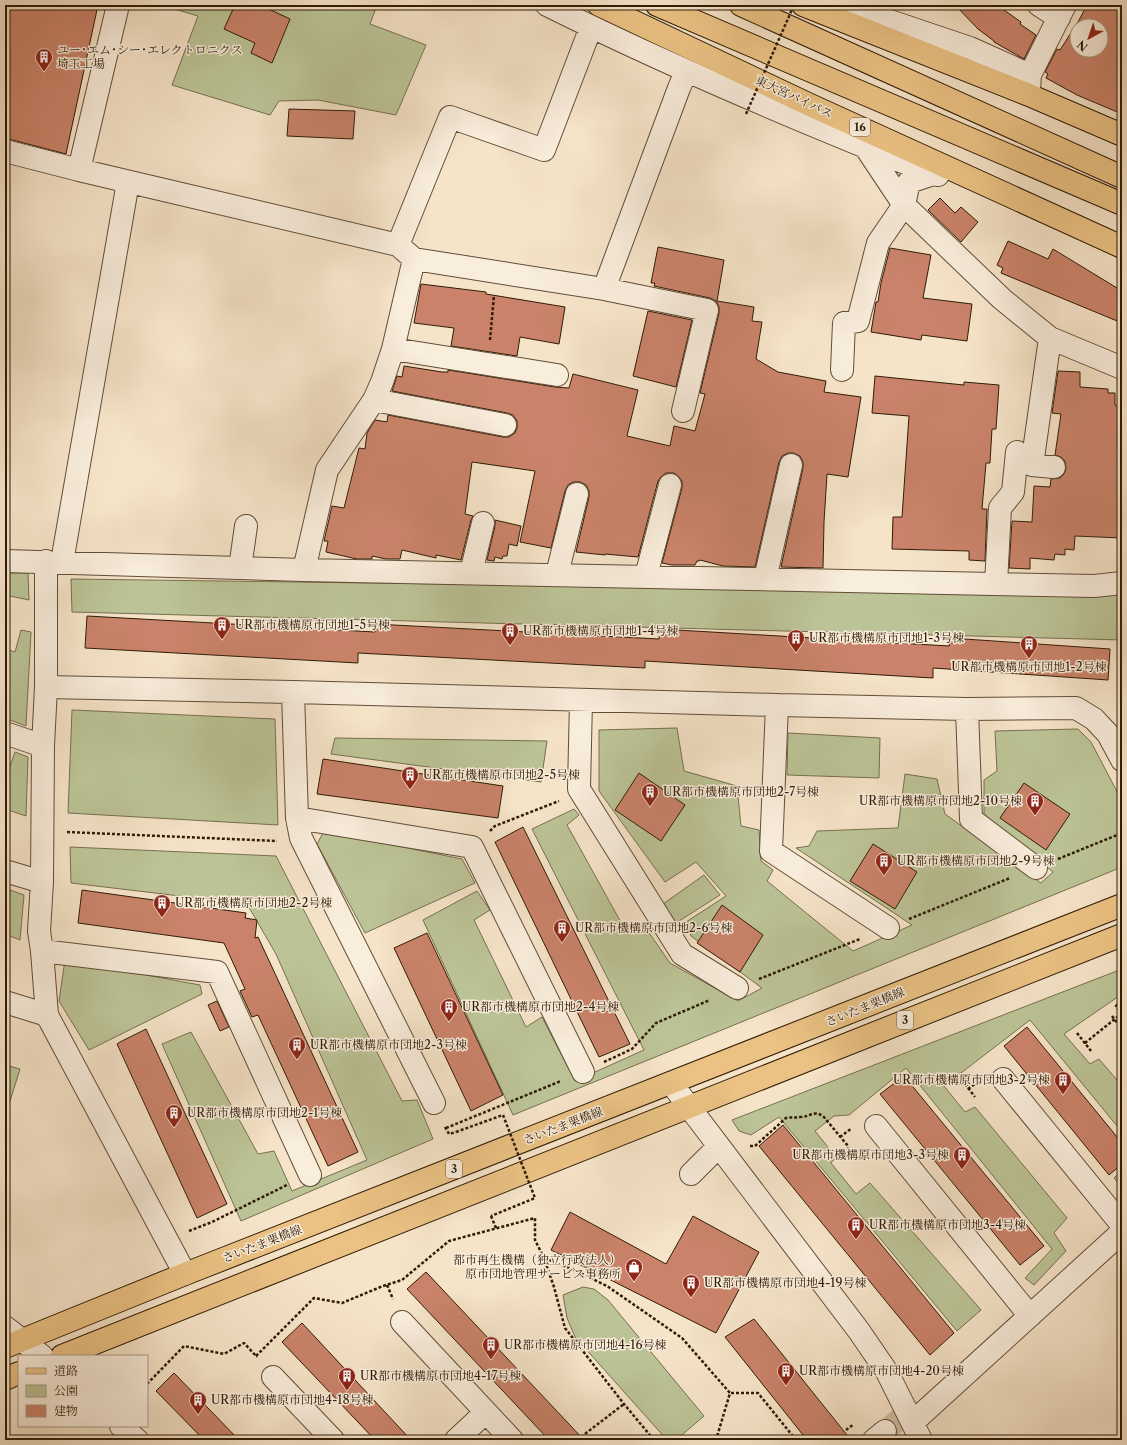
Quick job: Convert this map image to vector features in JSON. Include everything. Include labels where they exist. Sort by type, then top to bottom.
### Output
[{"type":"main road","name":"東大宮バイパス","points":[[598,5],[808,104],[1122,247]]},
{"type":"main road","points":[[657,5],[1122,204]]},
{"type":"main road","points":[[741,5],[1122,176]]},
{"type":"main road","points":[[803,5],[1029,85],[1122,135]]},
{"type":"main road","name":"さいたま栗橋線","points":[[11,1338],[185,1274],[1122,905]]},
{"type":"main road","name":"3","points":[[65,1355],[689,1108],[1122,934]]},
{"type":"main road","points":[[5,1379],[18,1373]]},
{"type":"street","points":[[79,170],[118,5]]},
{"type":"street","points":[[547,5],[686,72],[866,148],[933,174],[998,190]]},
{"type":"street","points":[[850,5],[875,16],[970,48],[1029,85],[1062,12],[1038,5]]},
{"type":"street","points":[[398,246],[450,117],[544,150],[591,27]]},
{"type":"street","points":[[604,289],[686,72]]},
{"type":"street","points":[[866,148],[904,204],[1002,299],[1050,338],[1122,368]]},
{"type":"street","points":[[5,151],[128,182],[398,246],[414,259],[604,289],[707,310],[683,411]]},
{"type":"street","points":[[842,370],[844,323],[858,321],[878,243],[904,204],[909,182],[933,174]]},
{"type":"street","points":[[128,182],[54,562],[43,746],[42,882],[39,932],[47,1015],[185,1274]]},
{"type":"street","points":[[304,570],[327,470],[374,400],[382,382],[393,349],[414,259]]},
{"type":"street","points":[[1050,338],[1032,465],[1054,466]]},
{"type":"street","points":[[393,349],[557,375]]},
{"type":"street","points":[[374,400],[505,425]]},
{"type":"street","points":[[996,584],[1000,508],[1013,492],[1018,452]]},
{"type":"street","points":[[765,579],[791,465]]},
{"type":"street","points":[[646,576],[670,485]]},
{"type":"street","points":[[556,574],[577,494]]},
{"type":"street","points":[[471,573],[484,523]]},
{"type":"street","points":[[240,568],[246,526]]},
{"type":"street","points":[[5,560],[304,570],[1094,586],[1122,583]]},
{"type":"street","points":[[46,687],[967,709],[1076,708],[1094,718],[1108,734],[1122,760]]},
{"type":"street","points":[[293,692],[299,828],[434,1104]]},
{"type":"street","points":[[581,700],[579,789],[682,954],[737,988]]},
{"type":"street","points":[[777,705],[771,851],[888,928]]},
{"type":"street","points":[[967,709],[971,819],[1036,868]]},
{"type":"street","points":[[5,734],[43,746]]},
{"type":"street","points":[[299,828],[472,847],[583,1072]]},
{"type":"street","points":[[5,871],[42,882]]},
{"type":"street","points":[[42,951],[216,972],[310,1175]]},
{"type":"street","points":[[5,1002],[47,1015]]},
{"type":"street","points":[[1003,1079],[1122,1225]]},
{"type":"street","points":[[671,1083],[718,1147],[859,1331],[887,1372],[912,1422],[1122,1232]]},
{"type":"street","points":[[876,1126],[1030,1316]]},
{"type":"street","points":[[691,1174],[718,1147]]},
{"type":"street","points":[[402,1322],[512,1440]]},
{"type":"street","points":[[11,1338],[40,1355]]},
{"type":"street","points":[[273,1377],[333,1440]]},
{"type":"street","points":[[456,1440],[486,1412]]},
{"type":"street","points":[[122,1427],[137,1440]]},
{"type":"path","points":[[746,114],[794,5]]},
{"type":"path","points":[[490,337],[498,273]]},
{"type":"path","points":[[472,847],[495,826],[581,792]]},
{"type":"path","points":[[42,831],[272,841],[299,828]]},
{"type":"path","points":[[446,1128],[583,1072],[632,1049],[656,1023],[737,988],[1122,833]]},
{"type":"path","points":[[1084,1043],[1120,1014],[1116,1006],[1122,999]]},
{"type":"path","points":[[1112,1016],[1122,1029]]},
{"type":"path","points":[[1077,1033],[1091,1051]]},
{"type":"path","points":[[962,1080],[975,1097]]},
{"type":"path","points":[[745,1144],[751,1147],[755,1146],[786,1118],[819,1113],[848,1146],[849,1154]]},
{"type":"path","points":[[456,1132],[503,1115],[535,1198],[491,1216],[496,1228]]},
{"type":"path","points":[[166,1239],[212,1222],[267,1194],[310,1175]]},
{"type":"path","points":[[256,1356],[314,1298],[342,1303],[402,1280],[449,1242],[535,1218],[535,1240],[544,1258],[554,1287],[565,1328],[654,1440]]},
{"type":"path","points":[[544,1258],[572,1269],[607,1286],[682,1338],[730,1393],[758,1393],[796,1440]]},
{"type":"path","points":[[148,1383],[184,1346],[224,1354],[244,1343],[273,1377]]},
{"type":"path","points":[[716,1440],[730,1393]]},
{"type":"path","points":[[577,1440],[624,1404]]},
{"type":"green space","points":[[161,5],[377,5],[370,24],[426,45],[396,115],[318,100],[279,101],[270,115],[172,85],[198,16]]},
{"type":"green space","points":[[5,573],[28,573],[29,600],[5,595]]},
{"type":"green space","points":[[71,579],[1122,593],[1122,640],[72,612]]},
{"type":"green space","points":[[21,630],[31,632],[26,726],[5,718],[5,649],[15,652]]},
{"type":"green space","points":[[72,710],[275,719],[278,825],[68,813]]},
{"type":"green space","points":[[677,728],[684,771],[737,786],[741,826],[759,830],[761,861],[773,870],[767,881],[853,951],[912,925],[796,848],[809,846],[817,831],[898,828],[905,774],[937,779],[945,814],[1041,883],[1053,872],[984,814],[984,780],[997,771],[995,731],[1078,729],[1091,742],[1122,801],[1122,867],[513,1115],[423,920],[477,891],[490,910],[474,920],[526,1027],[542,1017],[575,1081],[644,1050],[532,829],[574,809],[579,815],[567,825],[628,935],[643,924],[670,963],[738,1001],[762,988],[691,936],[686,922],[726,896],[696,862],[665,882],[599,791],[599,730]]},
{"type":"green space","points":[[788,733],[880,738],[879,778],[787,775]]},
{"type":"green space","points":[[335,738],[547,741],[541,782],[331,754]]},
{"type":"green space","points":[[15,752],[28,757],[26,816],[5,809],[5,774],[7,775]]},
{"type":"green space","points":[[324,831],[462,859],[475,883],[365,933],[317,844]]},
{"type":"green space","points":[[70,847],[276,856],[402,1101],[417,1100],[433,1139],[241,1221],[162,1044],[191,1032],[258,1154],[274,1151],[292,1191],[367,1160],[276,954],[247,904],[71,883]]},
{"type":"green space","points":[[704,875],[720,895],[676,923],[663,904]]},
{"type":"green space","points":[[10,890],[24,895],[20,940],[5,934],[5,900]]},
{"type":"green space","points":[[65,960],[200,985],[202,994],[89,1050],[59,1001]]},
{"type":"green space","points":[[1122,969],[1122,994],[1064,1034],[1090,1064],[1099,1059],[1122,1086],[1122,1132],[1030,1020],[944,1086],[965,1112],[975,1107],[1067,1218],[1054,1233],[1066,1251],[1034,1285],[1025,1278],[1052,1249],[906,1068],[849,1115],[834,1116],[815,1131],[836,1157],[831,1163],[856,1194],[870,1183],[981,1310],[957,1331],[779,1117],[751,1135],[739,1131],[732,1120]]},
{"type":"green space","points":[[5,1065],[20,1069],[5,1117]]},
{"type":"green space","points":[[1122,1171],[1122,1188],[1114,1178]]},
{"type":"green space","points":[[583,1287],[594,1289],[608,1300],[704,1416],[676,1440],[667,1440],[575,1337],[567,1318],[563,1295]]},
{"type":"building","name":"ユー･エム･シー･エレクトロニクス 埼玉工場","points":[[5,5],[98,5],[66,154],[5,138]]},
{"type":"building","points":[[235,5],[260,5],[290,19],[272,63],[251,53],[255,43],[224,29]]},
{"type":"building","points":[[955,5],[997,5],[1021,22],[1020,24],[1036,35],[1024,59],[994,42],[978,29]]},
{"type":"building","points":[[1087,5],[1107,5],[1122,12],[1122,114],[1077,95],[1046,78],[1048,74],[1045,72],[1057,49],[1060,50],[1069,36],[1069,58],[1109,58],[1109,18],[1080,18]]},
{"type":"building","points":[[289,109],[355,111],[353,139],[287,136]]},
{"type":"building","points":[[940,198],[955,213],[961,207],[978,222],[961,242],[928,210]]},
{"type":"building","points":[[1008,241],[1048,259],[1053,249],[1122,291],[1122,323],[1001,273],[1003,268],[997,265]]},
{"type":"building","points":[[658,247],[724,260],[717,301],[754,307],[752,321],[762,322],[756,359],[778,372],[826,381],[824,392],[861,397],[848,477],[827,474],[823,568],[781,567],[803,468],[803,462],[800,456],[793,453],[788,453],[782,456],[779,462],[755,567],[723,566],[700,560],[697,561],[695,565],[672,565],[662,563],[682,488],[682,481],[674,473],[666,473],[658,481],[638,557],[576,552],[589,497],[589,491],[586,485],[580,482],[573,482],[568,485],[565,491],[551,548],[520,542],[535,471],[472,462],[465,514],[473,516],[461,560],[436,555],[436,558],[402,550],[400,559],[386,559],[372,556],[372,559],[357,559],[326,552],[328,541],[324,541],[332,506],[344,508],[359,448],[365,449],[367,433],[375,420],[387,422],[388,415],[503,437],[509,437],[515,433],[517,421],[513,415],[392,391],[397,376],[402,377],[404,366],[442,372],[448,372],[448,370],[569,388],[573,374],[638,390],[627,436],[670,446],[674,426],[695,431],[705,394],[700,393],[719,313],[719,307],[716,301],[710,298],[654,286],[655,283],[651,283]]},
{"type":"building","points":[[890,248],[931,255],[923,298],[972,304],[967,341],[922,335],[921,340],[871,332],[876,302],[878,302]]},
{"type":"building","points":[[421,284],[486,292],[486,294],[565,307],[559,344],[520,337],[517,356],[451,346],[454,328],[414,323]]},
{"type":"building","points":[[648,311],[692,320],[676,387],[633,376]]},
{"type":"building","points":[[1058,371],[1080,372],[1080,387],[1108,389],[1108,393],[1115,393],[1115,405],[1122,407],[1122,538],[1075,536],[1074,550],[1065,549],[1065,555],[1055,554],[1054,560],[1030,558],[1030,569],[1009,568],[1012,521],[1032,522],[1034,486],[1050,487],[1051,479],[1060,478],[1066,469],[1065,461],[1061,457],[1055,455],[1061,414],[1052,413]]},
{"type":"building","points":[[875,376],[964,385],[964,382],[999,385],[996,429],[992,429],[990,463],[986,463],[982,509],[987,509],[985,561],[969,560],[969,551],[892,549],[893,517],[902,517],[909,416],[872,413]]},
{"type":"building","points":[[495,520],[521,526],[517,546],[509,544],[507,556],[503,556],[502,559],[495,557],[494,561],[487,560]]},
{"type":"building","points":[[87,616],[375,632],[375,624],[659,639],[660,629],[949,646],[950,638],[1110,649],[1108,680],[933,668],[933,678],[645,661],[645,668],[358,653],[358,663],[85,648]]},
{"type":"building","name":"UR都市機構原市団地2-5号棟","points":[[323,759],[503,786],[498,818],[317,794]]},
{"type":"building","name":"UR都市機構原市団地2-7号棟","points":[[639,773],[685,805],[661,841],[615,810]]},
{"type":"building","name":"UR都市機構原市団地2-10号棟","points":[[1024,783],[1070,814],[1046,850],[1000,818]]},
{"type":"building","name":"UR都市機構原市団地2-6号棟","points":[[523,827],[630,1044],[599,1057],[495,842]]},
{"type":"building","name":"UR都市機構原市団地2-9号棟","points":[[873,844],[917,872],[895,909],[850,881]]},
{"type":"building","points":[[82,890],[246,913],[245,918],[257,920],[255,938],[258,937],[358,1152],[328,1166],[258,1015],[252,1017],[240,991],[245,989],[224,943],[78,923]]},
{"type":"building","points":[[722,905],[763,935],[740,972],[697,943]]},
{"type":"building","name":"UR都市機構原市団地2-4号棟","points":[[427,933],[503,1095],[471,1111],[394,948]]},
{"type":"building","points":[[217,1001],[229,1027],[220,1031],[208,1005]]},
{"type":"building","name":"UR都市機構原市団地3-2号棟","points":[[1027,1027],[1122,1143],[1122,1164],[1109,1175],[1004,1046]]},
{"type":"building","name":"UR都市機構原市団地2-1号棟","points":[[146,1029],[227,1204],[197,1218],[117,1044]]},
{"type":"building","name":"UR都市機構原市団地3-3号棟","points":[[904,1076],[1044,1246],[1020,1265],[880,1094]]},
{"type":"building","name":"UR都市機構原市団地3-4号棟","points":[[783,1125],[954,1333],[930,1355],[759,1146]]},
{"type":"building","name":"UR都市機構原市団地4-19号棟","points":[[570,1212],[666,1264],[693,1216],[759,1252],[716,1333],[551,1250]]},
{"type":"building","name":"UR都市機構原市団地4-16号棟","points":[[426,1272],[584,1440],[549,1440],[407,1289]]},
{"type":"building","name":"UR都市機構原市団地4-20号棟","points":[[754,1319],[851,1440],[807,1440],[725,1337]]},
{"type":"building","name":"UR都市機構原市団地4-17号棟","points":[[302,1323],[411,1440],[375,1440],[282,1342]]},
{"type":"building","name":"UR都市機構原市団地4-18号棟","points":[[174,1373],[239,1440],[204,1440],[156,1391]]},
{"type":"tunnel","points":[[885,1431],[906,1414]]},
{"type":"place","name":"ユー･エム･シー･エレクトロニクス 埼玉工場","points":[[44,72]]},
{"type":"place","name":"UR都市機構原市団地1-5号棟","points":[[222,640]]},
{"type":"place","name":"UR都市機構原市団地1-4号棟","points":[[510,646]]},
{"type":"place","name":"UR都市機構原市団地1-3号棟","points":[[796,653]]},
{"type":"place","name":"UR都市機構原市団地1-2号棟","points":[[1029,659]]},
{"type":"place","name":"UR都市機構原市団地2-5号棟","points":[[410,790]]},
{"type":"place","name":"UR都市機構原市団地2-7号棟","points":[[650,807]]},
{"type":"place","name":"UR都市機構原市団地2-10号棟","points":[[1035,816]]},
{"type":"place","name":"UR都市機構原市団地2-9号棟","points":[[884,876]]},
{"type":"place","name":"UR都市機構原市団地2-2号棟","points":[[162,918]]},
{"type":"place","name":"UR都市機構原市団地2-6号棟","points":[[562,943]]},
{"type":"place","name":"UR都市機構原市団地2-4号棟","points":[[449,1022]]},
{"type":"place","name":"UR都市機構原市団地2-3号棟","points":[[297,1060]]},
{"type":"place","name":"UR都市機構原市団地3-2号棟","points":[[1063,1095]]},
{"type":"place","name":"UR都市機構原市団地2-1号棟","points":[[174,1128]]},
{"type":"place","name":"UR都市機構原市団地3-3号棟","points":[[962,1170]]},
{"type":"place","name":"UR都市機構原市団地3-4号棟","points":[[856,1240]]},
{"type":"place","name":"都市再生機構（独立行政法人） 原市団地管理サービス事務所","points":[[634,1282]]},
{"type":"place","name":"UR都市機構原市団地4-19号棟","points":[[691,1298]]},
{"type":"place","name":"UR都市機構原市団地4-16号棟","points":[[491,1360]]},
{"type":"place","name":"UR都市機構原市団地4-20号棟","points":[[786,1386]]},
{"type":"place","name":"UR都市機構原市団地4-17号棟","points":[[347,1391]]},
{"type":"place","name":"UR都市機構原市団地4-18号棟","points":[[198,1415]]}]
